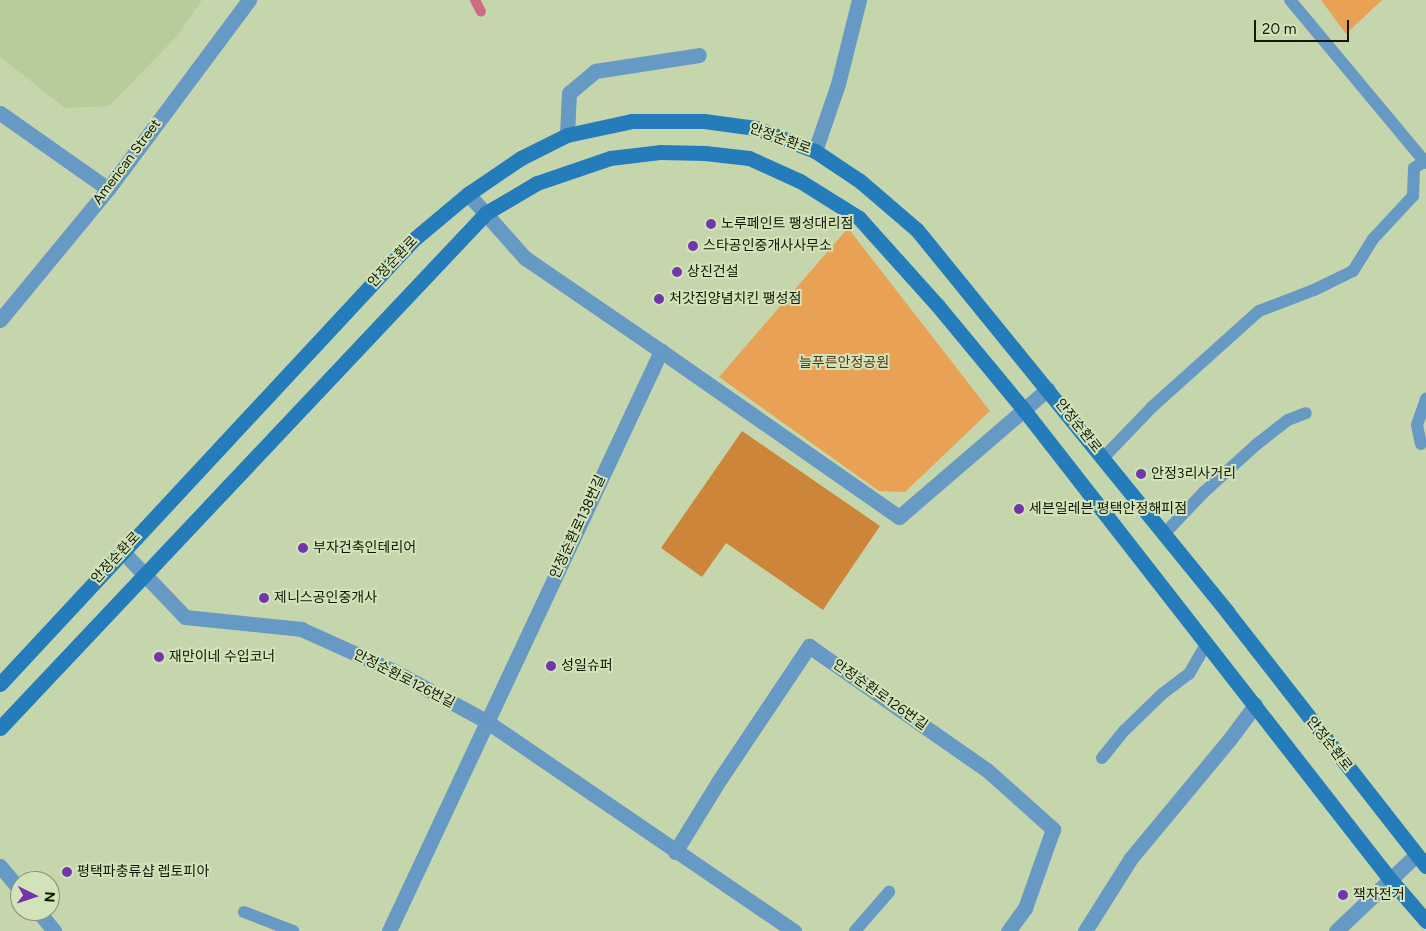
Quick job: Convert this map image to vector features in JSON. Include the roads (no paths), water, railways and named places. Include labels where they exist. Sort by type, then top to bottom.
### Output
[{"type":"main road","name":"안정순환로","points":[[0,684],[413,240],[468,194],[521,158],[567,135],[632,121],[704,121],[756,128],[814,151],[860,181],[917,230],[1164,534],[1421,861]]},
{"type":"main road","name":"안정순환로","points":[[0,728],[146,576],[486,213],[537,183],[610,158],[660,152],[705,153],[748,158],[800,181],[859,218],[938,306],[1024,410],[1389,878],[1426,921]]},
{"type":"street","name":"American Street","points":[[0,320],[108,189],[249,0]]},
{"type":"street","points":[[814,151],[838,84],[859,0]]},
{"type":"street","points":[[567,135],[569,93],[595,71],[699,55]]},
{"type":"street","points":[[0,113],[108,189]]},
{"type":"street","points":[[468,194],[525,258],[899,517],[1048,389]]},
{"type":"street","name":"안정순환로138번길","points":[[389,931],[661,351]]},
{"type":"street","name":"안정순환로126번길","points":[[122,551],[185,617],[301,629],[394,671],[486,721],[675,852],[794,931]]},
{"type":"street","name":"안정순환로126번길","points":[[675,852],[718,782],[810,646],[987,770],[1053,829],[1025,908],[1008,931]]},
{"type":"street","points":[[1085,931],[1131,858],[1229,740],[1255,705]]},
{"type":"street","points":[[1336,931],[1389,878],[1421,861]]},
{"type":"street","points":[[0,866],[10,878]]},
{"type":"street","points":[[46,921],[54,931]]},
{"type":"lane","points":[[1103,458],[1152,407],[1260,312],[1314,290],[1353,270],[1373,239],[1413,196],[1414,168],[1425,162],[1290,0]]},
{"type":"lane","points":[[1421,444],[1417,425],[1426,400]]},
{"type":"lane","points":[[1164,534],[1204,492],[1256,444],[1288,420],[1306,413]]},
{"type":"lane","points":[[1102,758],[1125,730],[1162,694],[1189,674],[1207,643]]},
{"type":"lane","points":[[855,931],[889,892]]},
{"type":"lane","points":[[244,912],[293,931]]},
{"type":"waterway","points":[[475,0],[481,12]]},
{"type":"place","name":"노루페인트 팽성대리점","points":[[711,224]]},
{"type":"place","name":"스타공인중개사사무소","points":[[693,246]]},
{"type":"place","name":"상진건설","points":[[677,272]]},
{"type":"place","name":"처갓집양념치킨 팽성점","points":[[659,299]]},
{"type":"place","name":"안정3리사거리","points":[[1141,474]]},
{"type":"place","name":"세븐일레븐 평택안정해피점","points":[[1019,509]]},
{"type":"place","name":"부자건축인테리어","points":[[303,548]]},
{"type":"place","name":"제니스공인중개사","points":[[264,598]]},
{"type":"place","name":"재만이네 수입코너","points":[[159,657]]},
{"type":"place","name":"성일슈퍼","points":[[551,666]]},
{"type":"place","name":"평택파충류샵 렙토피아","points":[[67,872]]},
{"type":"place","name":"잭자전거","points":[[1343,895]]},
{"type":"park label","name":"늘푸른안정공원","points":[[844,363]]}]
